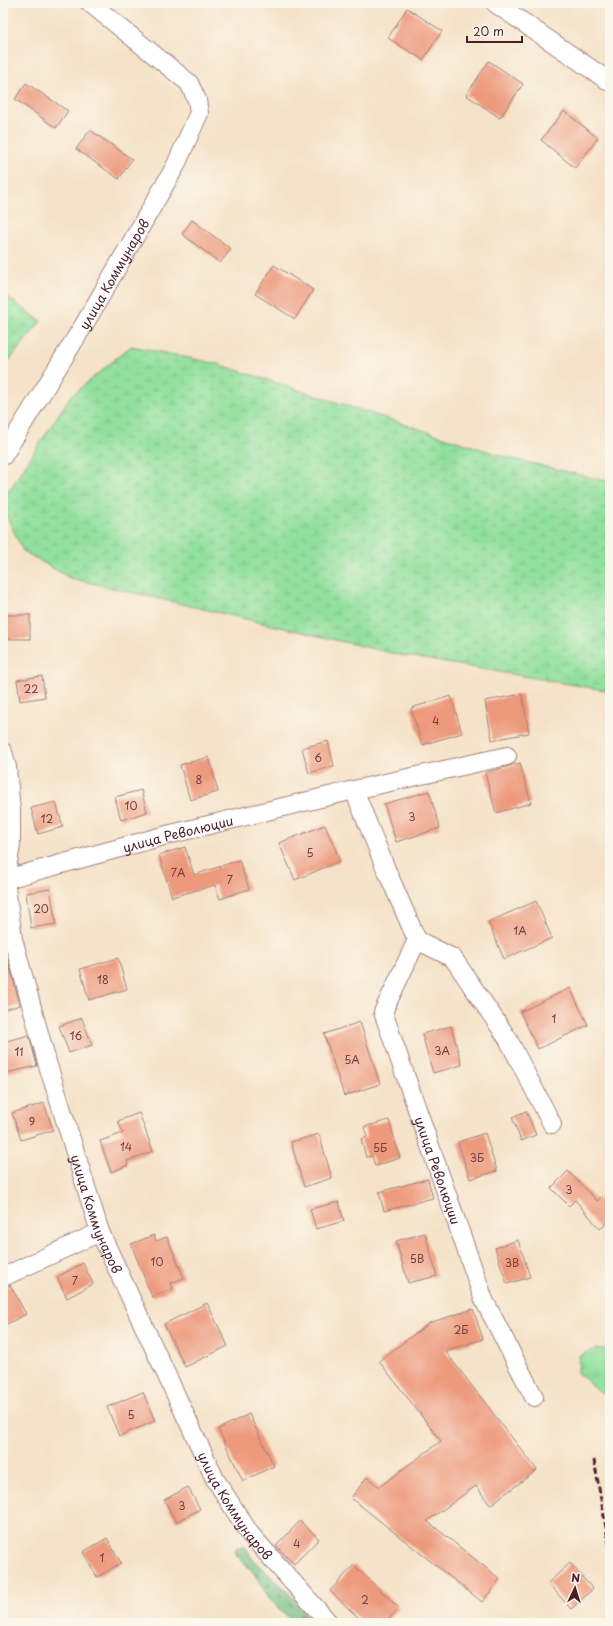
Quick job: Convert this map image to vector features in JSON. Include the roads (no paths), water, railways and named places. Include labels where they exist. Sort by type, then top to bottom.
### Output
[{"type":"street","name":"улица Коммунаров","points":[[3,456],[85,324],[175,167],[199,113],[197,100],[189,83],[90,3]]},
{"type":"street","points":[[495,3],[610,82]]},
{"type":"street","name":"улица Коммунаров","points":[[3,752],[7,767],[11,811],[11,845],[4,880],[14,939],[39,1033],[100,1232],[215,1479],[250,1534],[329,1623]]},
{"type":"street","name":"улица Революции","points":[[4,880],[167,835],[354,790],[507,756]]},
{"type":"street","points":[[354,790],[417,940],[453,958],[508,1039],[552,1124]]},
{"type":"street","name":"улица Революции","points":[[417,940],[383,1012],[484,1300],[534,1398]]},
{"type":"street","points":[[3,1277],[100,1232]]},
{"type":"railway","points":[[594,1460],[610,1550]]}]
